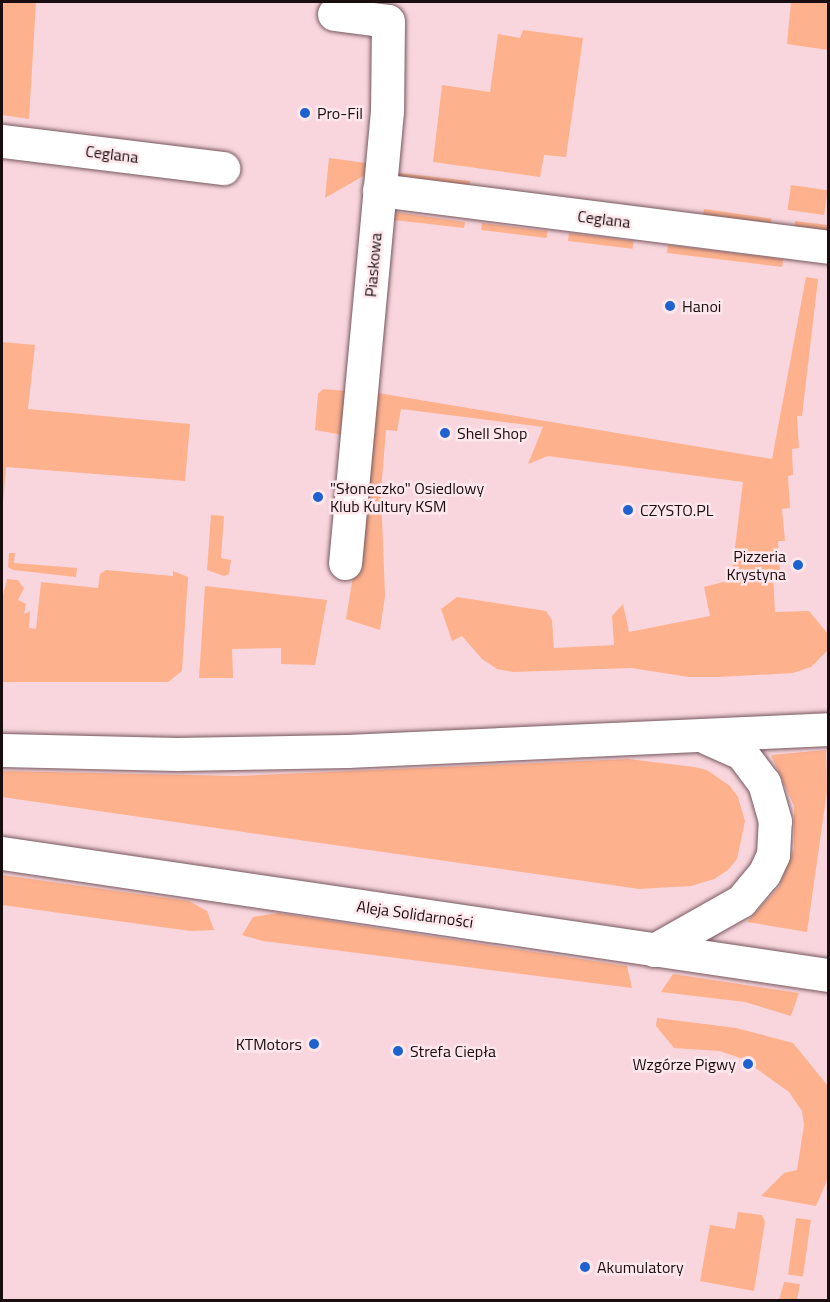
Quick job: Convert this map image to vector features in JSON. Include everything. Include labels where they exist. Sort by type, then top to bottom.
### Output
[{"type":"main road","name":"Piaskowa","points":[[334,14],[388,21],[387,100],[345,563]]},
{"type":"main road","name":"Ceglana","points":[[2,141],[223,168]]},
{"type":"main road","name":"Ceglana","points":[[379,189],[828,247]]},
{"type":"main road","points":[[2,750],[177,754],[325,752],[828,729]]},
{"type":"main road","points":[[654,950],[741,901],[764,874],[772,855],[775,821],[764,783],[733,747],[698,736]]},
{"type":"main road","name":"Aleja Solidarności","points":[[2,853],[828,975]]},
{"type":"shaded area","points":[[2,2],[36,2],[29,119],[2,115]]},
{"type":"shaded area","points":[[791,2],[828,2],[828,50],[787,44]]},
{"type":"shaded area","points":[[523,30],[583,38],[566,157],[544,155],[540,177],[433,162],[442,85],[490,92],[498,34],[520,38]]},
{"type":"shaded area","points":[[329,158],[366,163],[365,175],[325,198]]},
{"type":"shaded area","points":[[390,172],[470,181],[469,188],[389,178]]},
{"type":"shaded area","points":[[791,185],[828,190],[824,215],[788,210]]},
{"type":"shaded area","points":[[704,209],[771,218],[770,225],[703,216]]},
{"type":"shaded area","points":[[395,212],[465,222],[464,228],[394,220]]},
{"type":"shaded area","points":[[795,221],[828,225],[827,231],[794,227]]},
{"type":"shaded area","points":[[482,223],[548,231],[547,238],[481,230]]},
{"type":"shaded area","points":[[569,233],[634,241],[633,249],[568,241]]},
{"type":"shaded area","points":[[668,245],[783,259],[782,267],[667,253]]},
{"type":"shaded area","points":[[806,277],[818,279],[802,416],[797,416],[799,448],[792,449],[793,475],[788,476],[790,508],[782,509],[785,541],[778,541],[780,573],[773,574],[775,612],[809,611],[828,634],[828,650],[811,667],[793,673],[718,677],[689,677],[631,668],[513,672],[497,669],[482,659],[462,636],[452,641],[441,609],[457,597],[546,611],[552,620],[554,648],[614,645],[612,616],[623,604],[629,632],[710,616],[704,587],[731,580],[743,482],[548,456],[528,464],[543,427],[401,409],[397,431],[386,430],[381,491],[385,596],[380,630],[346,619],[368,484],[378,393],[772,459]]},
{"type":"shaded area","points":[[2,342],[35,345],[28,409],[190,424],[185,481],[6,467],[2,515]]},
{"type":"shaded area","points":[[323,389],[347,391],[343,435],[315,430],[318,394]]},
{"type":"shaded area","points":[[211,515],[224,516],[221,558],[231,560],[229,574],[224,576],[207,570]]},
{"type":"shaded area","points":[[9,553],[15,553],[14,563],[77,568],[76,577],[13,570],[8,567]]},
{"type":"shaded area","points":[[106,570],[173,576],[173,571],[188,577],[182,671],[168,682],[2,682],[2,599],[7,579],[18,580],[24,588],[18,600],[26,604],[24,614],[30,611],[29,628],[36,629],[41,582],[98,588],[100,574]]},
{"type":"shaded area","points":[[205,586],[327,600],[315,665],[281,664],[281,648],[232,649],[233,678],[199,678]]},
{"type":"shaded area","points":[[826,750],[827,791],[807,932],[747,922],[779,887],[794,849],[794,806],[771,755]]},
{"type":"shaded area","points":[[628,759],[707,770],[730,786],[738,797],[745,821],[737,859],[728,870],[714,879],[691,886],[639,889],[2,797],[2,771],[236,776]]},
{"type":"shaded area","points":[[2,875],[189,901],[207,911],[214,930],[190,931],[2,905]]},
{"type":"shaded area","points":[[278,913],[627,966],[632,988],[263,941],[242,935],[253,917]]},
{"type":"shaded area","points":[[673,974],[799,993],[791,1016],[745,1002],[661,992]]},
{"type":"shaded area","points":[[657,1018],[736,1028],[793,1043],[828,1086],[828,1178],[816,1206],[761,1196],[784,1173],[797,1170],[804,1125],[802,1111],[789,1092],[743,1059],[720,1051],[674,1048],[656,1026]]},
{"type":"shaded area","points":[[738,1212],[762,1215],[765,1222],[754,1291],[700,1281],[710,1225],[735,1229]]},
{"type":"shaded area","points":[[796,1218],[811,1220],[803,1277],[788,1274]]},
{"type":"shaded area","points":[[784,1282],[800,1284],[797,1300],[779,1300]]},
{"type":"place","name":"Pro-Fil","points":[[305,113]]},
{"type":"place","name":"Hanoi","points":[[670,306]]},
{"type":"place","name":"Shell Shop","points":[[445,433]]},
{"type":"place","name":"\"Słoneczko\" Osiedlowy Klub Kultury KSM","points":[[318,497]]},
{"type":"place","name":"CZYSTO.PL","points":[[628,510]]},
{"type":"place","name":"Pizzeria Krystyna","points":[[798,565]]},
{"type":"place","name":"KTMotors","points":[[314,1044]]},
{"type":"place","name":"Strefa Ciepła","points":[[398,1051]]},
{"type":"place","name":"Wzgórze Pigwy","points":[[748,1064]]},
{"type":"place","name":"Akumulatory","points":[[585,1267]]}]
